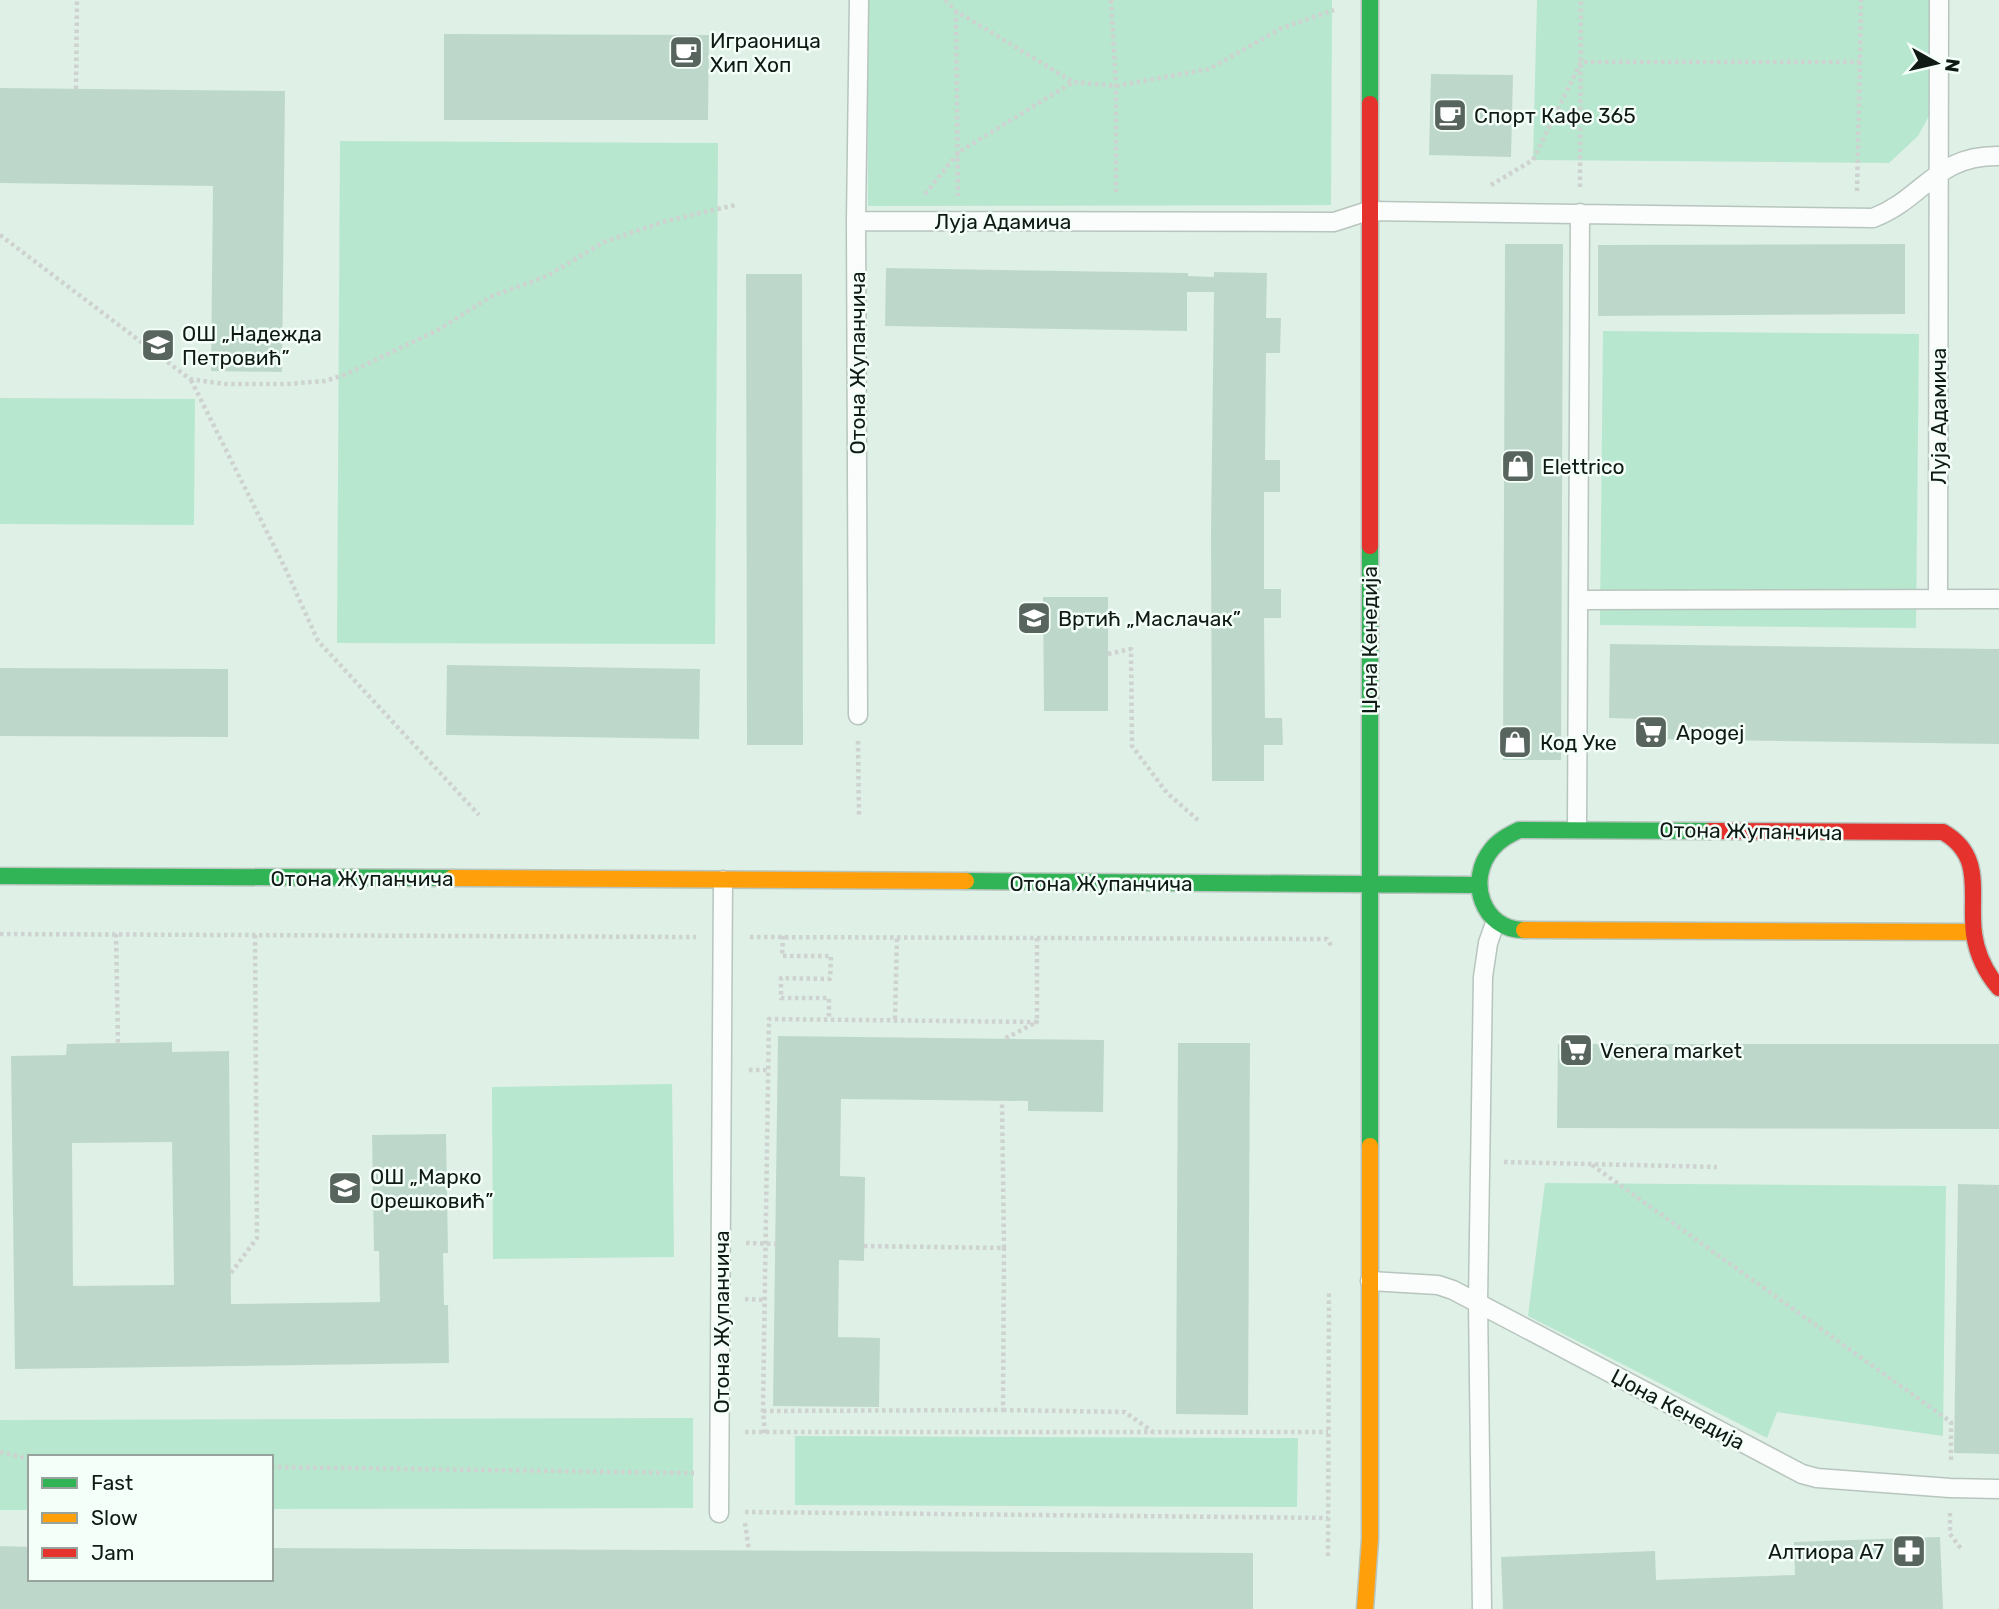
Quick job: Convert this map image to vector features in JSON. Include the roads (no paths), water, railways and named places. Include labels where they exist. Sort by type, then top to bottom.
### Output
[{"type":"street","name":"Џона Кенедија","points":[[1365,1609],[1370,1539],[1370,0]]},
{"type":"street","name":"Отона Жупанчича","points":[[0,876],[1478,885],[1488,853],[1507,834],[1519,830],[1943,832],[1963,845],[1973,872],[1974,932],[1979,958],[1999,988]]},
{"type":"street","points":[[1478,885],[1484,911],[1495,923],[1513,930],[1974,932]]},
{"type":"street","name":"Џона Кенедија","points":[[1370,1539],[1376,1609]]},
{"type":"lane","points":[[856,221],[859,0]]},
{"type":"lane","name":"Луја Адамича","points":[[1938,599],[1939,0]]},
{"type":"lane","points":[[1577,829],[1580,213],[1873,218],[1890,211],[1939,171],[1963,160],[1999,156]]},
{"type":"lane","name":"Луја Адамича","points":[[856,221],[1334,222],[1368,211],[1580,213]]},
{"type":"lane","name":"Отона Жупанчича","points":[[856,221],[858,715]]},
{"type":"lane","points":[[1578,600],[1999,599]]},
{"type":"lane","name":"Отона Жупанчича","points":[[719,1513],[723,880]]},
{"type":"lane","points":[[1482,1609],[1478,1302],[1483,978],[1488,943],[1495,923]]},
{"type":"lane","name":"Џона Кенедија","points":[[1370,1281],[1438,1285],[1478,1302],[1802,1474],[1817,1478],[1999,1489]]},
{"type":"place","name":"Играоница Хип Хоп","points":[[686,52]]},
{"type":"place","name":"Спорт Кафе 365","points":[[1450,115]]},
{"type":"place","name":"ОШ „Надежда Петровић”","points":[[158,345]]},
{"type":"place","name":"Elettrico","points":[[1518,466]]},
{"type":"place","name":"Вртић „Маслачак”","points":[[1034,618]]},
{"type":"place","name":"Apogej","points":[[1651,732]]},
{"type":"place","name":"Код Уке","points":[[1515,742]]},
{"type":"place","name":"Venera market","points":[[1576,1050]]},
{"type":"place","name":"ОШ „Марко Орешковић”","points":[[345,1188]]},
{"type":"place","name":"Алтиора А7","points":[[1909,1551]]}]
